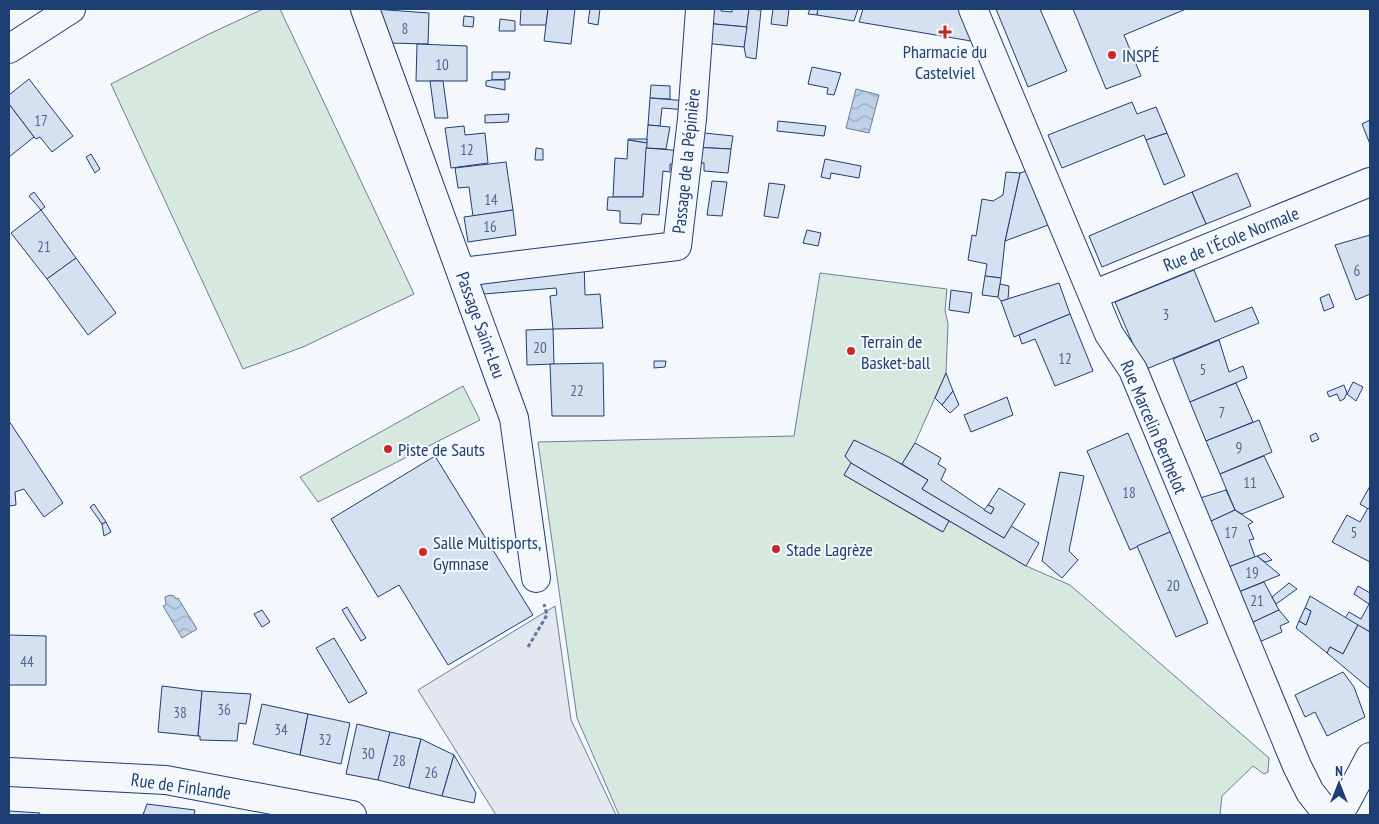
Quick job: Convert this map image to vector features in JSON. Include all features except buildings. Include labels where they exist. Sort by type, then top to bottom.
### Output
[{"type":"street","points":[[9,49],[71,9]]},
{"type":"street","name":"Passage Saint-Leu","points":[[365,9],[514,418],[536,578]]},
{"type":"street","name":"Passage de la Pépinière","points":[[462,272],[677,246],[692,119],[700,9]]},
{"type":"street","name":"Rue Marcelin Berthelot","points":[[974,9],[1109,334],[1132,370],[1297,766],[1310,792],[1328,815]]},
{"type":"street","name":"Rue de l'École Normale","points":[[1093,296],[1370,182]]},
{"type":"street","points":[[1335,815],[1346,804],[1370,757]]},
{"type":"street","name":"Rue de Finlande","points":[[9,772],[166,780],[352,815]]},
{"type":"path","points":[[528,647],[547,615],[536,578]]},
{"type":"shaded area","points":[[263,9],[280,9],[414,294],[303,347],[243,369],[111,84]]},
{"type":"shaded area","name":"Stade Lagrèze","points":[[820,273],[947,289],[945,310],[948,324],[946,373],[915,443],[902,464],[854,440],[845,456],[851,463],[844,475],[942,532],[949,521],[1026,566],[1070,585],[1269,758],[1268,772],[1264,774],[1253,766],[1222,796],[1220,815],[619,815],[577,718],[538,442],[794,436]]},
{"type":"shaded area","name":"Piste de Sauts","points":[[463,386],[480,420],[318,502],[300,477]]},
{"type":"shaded area","points":[[555,606],[571,720],[616,815],[496,815],[418,690]]},
{"type":"water","points":[[856,89],[879,95],[869,133],[846,128]]},
{"type":"water","points":[[170,595],[176,599],[178,598],[197,629],[182,638],[163,606],[166,605],[165,597]]},
{"type":"place","name":"Pharmacie du Castelviel","points":[[945,32]]},
{"type":"place","name":"INSPÉ","points":[[1112,55]]},
{"type":"place","name":"Terrain de Basket-ball","points":[[851,351]]},
{"type":"place","name":"Piste de Sauts","points":[[388,449]]},
{"type":"place","name":"Stade Lagrèze","points":[[776,549]]},
{"type":"place","name":"Salle Multisports, Gymnase","points":[[423,552]]}]
